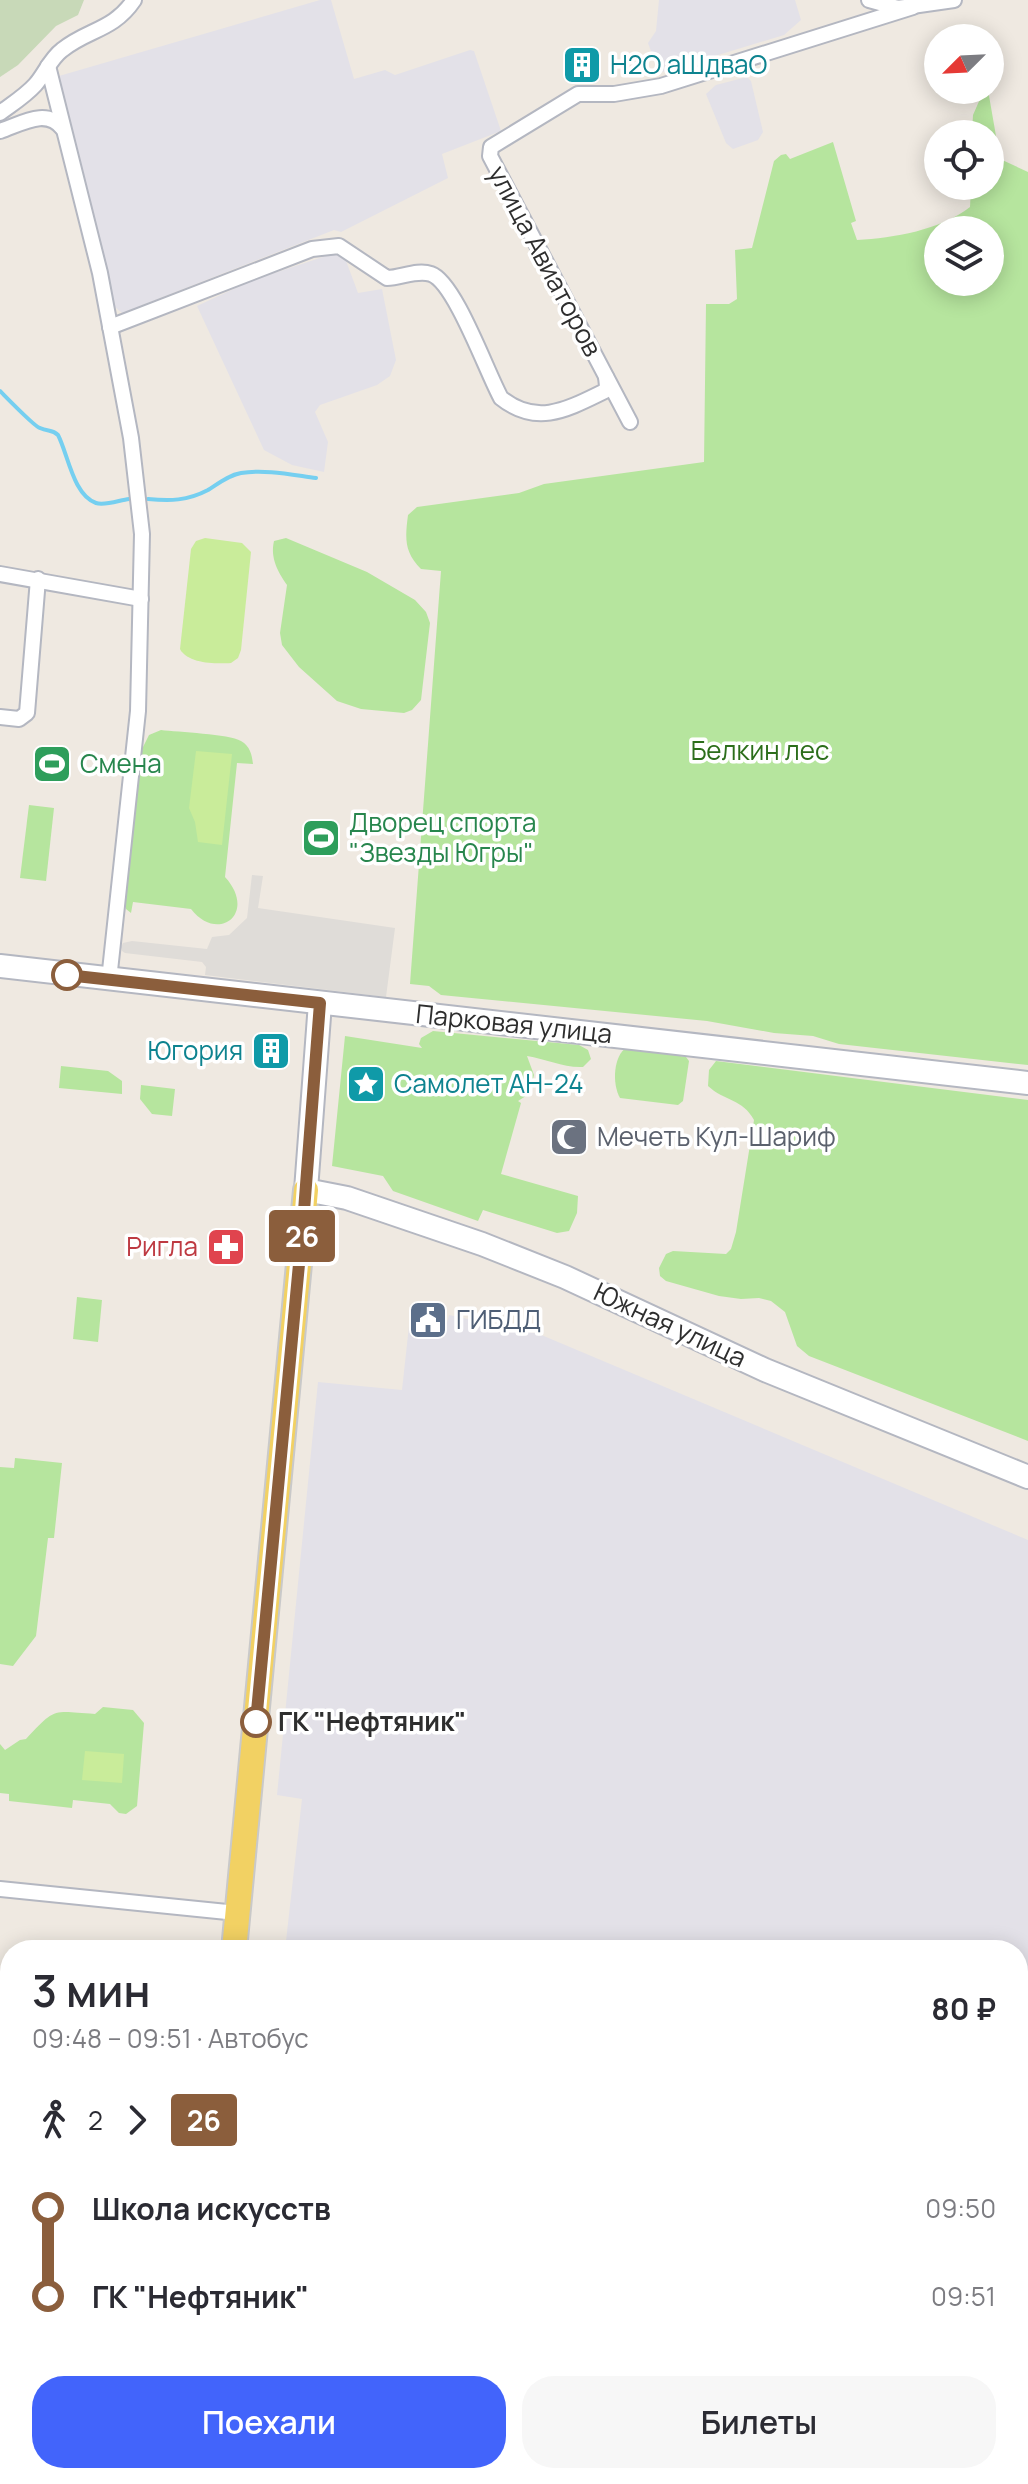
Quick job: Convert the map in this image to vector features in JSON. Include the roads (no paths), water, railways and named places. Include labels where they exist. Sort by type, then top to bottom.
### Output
[{"type":"main road","name":"Парковая улица","points":[[0,966],[1028,1083]]},
{"type":"main road","points":[[235,1940],[306,1190],[320,1003]]},
{"type":"main road","name":"Южная улица","points":[[306,1190],[347,1198],[496,1249],[565,1277],[765,1370],[1028,1477]]},
{"type":"street","points":[[0,113],[36,84],[58,53],[71,43],[114,23],[134,0]]},
{"type":"street","points":[[869,0],[890,7],[913,7],[954,0]]},
{"type":"street","name":"улица Авиаторов","points":[[630,422],[490,156],[491,147],[578,94],[614,94],[661,86],[913,7]]},
{"type":"street","points":[[48,66],[97,259],[131,438],[142,534],[137,723],[109,980]]},
{"type":"street","points":[[0,131],[50,117],[65,132]]},
{"type":"street","points":[[110,327],[312,249],[339,246],[387,278],[422,272],[443,282],[462,314],[501,398],[512,407],[528,414],[562,411],[605,391],[606,377]]},
{"type":"street","points":[[0,574],[141,599]]},
{"type":"street","points":[[0,717],[19,719],[27,713],[38,579]]},
{"type":"street","points":[[0,1889],[237,1913]]},
{"type":"waterway","points":[[0,391],[37,426],[58,435],[77,483],[88,499],[104,504],[129,499]]},
{"type":"waterway","points":[[148,499],[186,498],[241,473],[269,472],[316,478]]},
{"type":"place","name":"H2O аШдваО","points":[[582,65]]},
{"type":"place","name":"Смена","points":[[52,764]]},
{"type":"place","name":"Дворец спорта \"Звезды Югры\"","points":[[321,838]]},
{"type":"place","name":"Югория","points":[[271,1051]]},
{"type":"place","name":"Самолет АН-24","points":[[366,1084]]},
{"type":"place","name":"Мечеть Кул-Шариф","points":[[569,1137]]},
{"type":"place","name":"Ригла","points":[[226,1247]]},
{"type":"place","name":"ГИБДД","points":[[428,1320]]},
{"type":"place","name":"ГК \"Нефтяник\"","points":[[256,1722]]},
{"type":"park label","name":"Белкин лес","points":[[760,751]]}]
